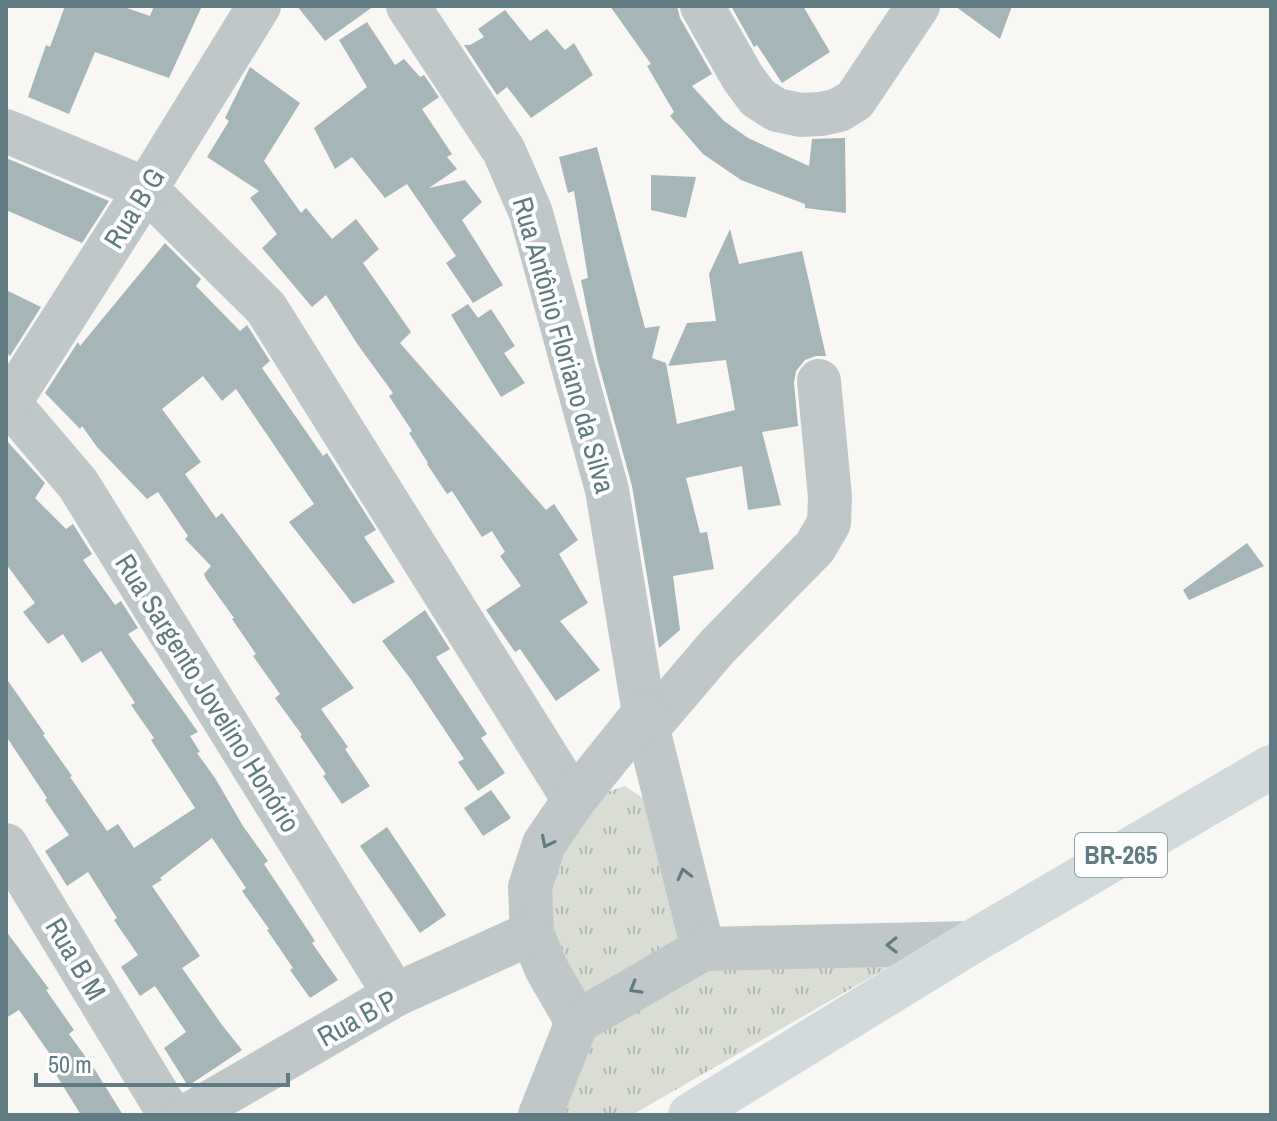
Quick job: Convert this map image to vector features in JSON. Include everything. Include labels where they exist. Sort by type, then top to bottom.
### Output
[{"type":"highway","name":"BR-265","points":[[690,1115],[970,943],[1271,767]]},
{"type":"street","name":"Rua B G","points":[[7,404],[146,189],[259,6]]},
{"type":"street","name":"Rua Antônio Floriano da Silva","points":[[408,6],[504,151],[531,213],[607,490],[646,720],[703,949]]},
{"type":"street","points":[[702,6],[743,78],[758,98],[777,110],[801,115],[839,110],[855,100],[918,6]]},
{"type":"street","points":[[6,131],[146,189],[266,308],[574,800]]},
{"type":"street","points":[[577,1022],[546,968],[532,933],[530,887],[544,844],[574,800],[646,720],[815,547],[829,523],[830,497],[819,381]]},
{"type":"street","name":"Rua Sargento Jovelino Honório","points":[[7,404],[78,484],[395,995]]},
{"type":"street","name":"Rua B M","points":[[6,845],[170,1115]]},
{"type":"street","name":"Rua B P","points":[[188,1115],[395,995],[532,933]]},
{"type":"street","points":[[540,1115],[577,1022],[703,949],[970,943]]},
{"type":"green space","points":[[625,786],[647,801],[680,941],[582,995],[557,942],[547,903],[551,871],[604,793]]},
{"type":"green space","points":[[899,961],[632,1115],[561,1115],[592,1032],[708,966]]},
{"type":"building","points":[[65,6],[121,6],[150,16],[154,6],[202,6],[169,78],[95,52],[69,114],[28,97],[46,45],[50,47]]},
{"type":"building","points":[[297,6],[374,6],[325,41]]},
{"type":"building","points":[[610,6],[677,6],[680,18],[712,74],[692,86],[724,121],[748,138],[809,166],[812,139],[845,138],[846,213],[805,208],[805,204],[741,180],[703,154],[670,116],[674,112],[647,66],[651,64]]},
{"type":"building","points":[[731,6],[803,6],[830,52],[782,83],[757,45],[754,47]]},
{"type":"building","points":[[955,6],[1012,6],[1000,39]]},
{"type":"building","points":[[505,10],[530,41],[547,29],[565,50],[574,43],[593,75],[531,118],[507,87],[497,95],[464,45],[484,37],[478,29]]},
{"type":"building","points":[[367,22],[395,65],[404,59],[420,77],[424,75],[439,97],[422,109],[452,154],[447,157],[457,169],[429,188],[465,180],[482,202],[462,220],[503,285],[473,303],[446,263],[456,256],[407,184],[385,198],[352,157],[335,169],[314,128],[367,87],[339,40]]},
{"type":"building","points":[[250,67],[300,103],[264,161],[301,213],[306,208],[332,239],[356,219],[379,249],[363,263],[411,332],[400,343],[546,510],[554,504],[578,540],[559,554],[588,603],[560,621],[600,670],[556,701],[520,649],[515,652],[486,610],[521,586],[500,556],[505,552],[492,531],[482,537],[452,491],[447,494],[389,396],[393,393],[326,295],[312,307],[262,248],[277,234],[250,198],[259,191],[207,157],[229,121],[225,118]]},
{"type":"building","points":[[597,147],[645,328],[660,326],[652,358],[666,363],[677,424],[735,410],[726,360],[668,366],[687,323],[716,321],[709,274],[730,229],[739,264],[802,251],[826,356],[805,360],[796,371],[794,383],[798,426],[762,432],[781,505],[748,510],[742,466],[686,478],[700,533],[707,532],[714,569],[673,576],[680,630],[659,648],[632,486],[597,358],[581,280],[588,278],[574,191],[568,193],[559,157]]},
{"type":"building","points":[[6,158],[109,201],[82,243],[6,210]]},
{"type":"building","points":[[651,175],[696,177],[686,218],[651,210]]},
{"type":"building","points":[[165,243],[201,279],[196,286],[240,331],[247,325],[270,361],[262,368],[323,456],[327,453],[376,530],[364,537],[395,582],[353,604],[289,522],[314,504],[236,389],[222,401],[203,376],[162,409],[201,462],[185,474],[216,518],[222,513],[354,688],[321,709],[370,786],[342,804],[302,735],[275,698],[280,694],[253,656],[256,654],[206,579],[204,574],[211,566],[185,539],[188,536],[158,492],[147,499],[97,447],[82,426],[80,429],[45,393],[78,342],[80,346]]},
{"type":"building","points":[[6,290],[41,307],[10,356],[6,352]]},
{"type":"building","points":[[468,304],[478,318],[491,309],[515,346],[504,353],[525,383],[501,397],[451,315]]},
{"type":"building","points":[[6,440],[45,483],[35,498],[66,529],[73,524],[92,554],[83,560],[115,605],[121,601],[138,628],[128,634],[198,732],[190,736],[200,752],[197,753],[268,861],[264,864],[338,980],[310,998],[290,970],[293,968],[269,929],[242,891],[246,888],[212,838],[152,886],[200,956],[182,968],[242,1050],[188,1086],[164,1048],[186,1032],[155,986],[140,996],[121,967],[138,955],[114,920],[117,918],[88,872],[67,886],[45,851],[69,835],[6,736],[6,678],[107,831],[118,824],[134,848],[195,808],[151,740],[154,738],[131,705],[135,703],[101,651],[82,663],[63,634],[48,644],[23,612],[35,603],[6,564]]},
{"type":"building","points":[[1247,543],[1264,566],[1189,600],[1183,590]]},
{"type":"building","points":[[425,610],[450,649],[436,657],[487,734],[481,738],[505,773],[478,791],[458,762],[464,759],[382,641]]},
{"type":"building","points":[[491,790],[511,818],[483,836],[464,808]]},
{"type":"building","points":[[387,827],[446,915],[420,933],[360,846]]},
{"type":"building","points":[[6,931],[49,989],[46,990],[74,1030],[69,1034],[123,1115],[81,1115],[47,1060],[52,1057],[19,1010],[6,1018]]}]
